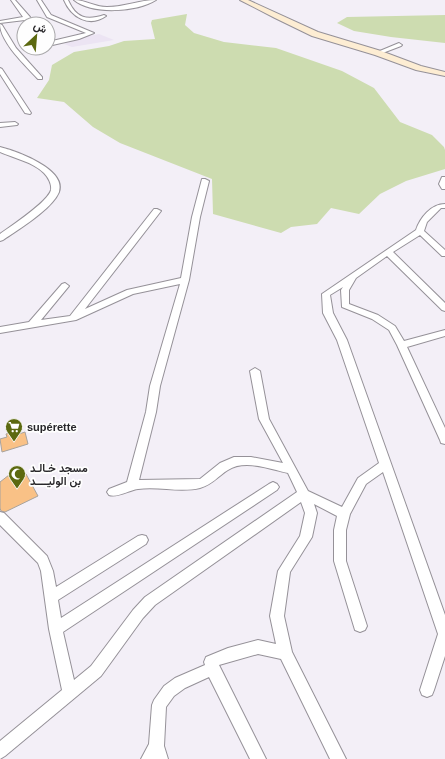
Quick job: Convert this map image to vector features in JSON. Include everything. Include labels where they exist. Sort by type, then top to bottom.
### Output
[{"type":"main road","points":[[243,0],[315,34],[378,53],[410,65],[445,74]]},
{"type":"street","points":[[13,0],[26,16]]},
{"type":"street","points":[[39,0],[49,16]]},
{"type":"street","points":[[66,0],[68,5],[76,14],[84,20],[96,20],[104,16]]},
{"type":"street","points":[[76,0],[85,5],[106,8],[136,5],[154,0]]},
{"type":"street","points":[[128,2],[136,5]]},
{"type":"street","points":[[56,19],[91,33],[56,42]]},
{"type":"street","points":[[16,21],[0,24],[14,49],[40,78]]},
{"type":"street","points":[[378,53],[399,45]]},
{"type":"street","points":[[0,70],[28,113]]},
{"type":"street","points":[[0,125],[15,124]]},
{"type":"street","points":[[0,149],[39,165],[48,172],[55,182],[55,191],[51,198],[0,238]]},
{"type":"street","points":[[445,179],[443,184],[445,187]]},
{"type":"street","points":[[132,485],[155,386],[185,280],[196,217],[205,181]]},
{"type":"street","points":[[427,690],[445,634],[342,340],[328,313],[326,294],[341,282],[352,278],[388,252],[420,232],[423,220],[439,206],[445,206]]},
{"type":"street","points":[[73,318],[157,211]]},
{"type":"street","points":[[420,232],[445,254]]},
{"type":"street","points":[[388,252],[445,308]]},
{"type":"street","points":[[352,278],[345,290],[345,305],[375,317],[392,328],[402,345],[445,440]]},
{"type":"street","points":[[0,330],[73,318],[130,292],[185,280]]},
{"type":"street","points":[[32,325],[65,286]]},
{"type":"street","points":[[402,345],[445,333]]},
{"type":"street","points":[[255,371],[264,419],[292,470],[304,494],[311,513],[306,537],[284,570],[278,616],[285,653],[338,759]]},
{"type":"street","points":[[113,492],[132,485],[148,483],[184,486],[200,484],[229,463],[267,463],[292,470]]},
{"type":"street","points":[[360,626],[340,561],[340,530],[344,514],[362,481],[386,464]]},
{"type":"street","points":[[56,629],[272,487]]},
{"type":"street","points":[[304,494],[344,514]]},
{"type":"street","points":[[0,751],[96,671],[138,614],[150,601],[304,494]]},
{"type":"street","points":[[0,517],[43,560],[47,571],[56,629],[70,693]]},
{"type":"street","points":[[51,597],[142,540]]},
{"type":"street","points":[[258,759],[216,676],[211,662],[228,655],[258,648],[285,653]]},
{"type":"street","points":[[155,755],[159,705],[180,683],[213,668]]},
{"type":"shaded area","points":[[99,34],[114,40],[72,47],[64,44],[83,37]]},
{"type":"green space","points":[[187,14],[185,25],[194,33],[224,42],[276,48],[342,71],[374,88],[400,122],[432,135],[444,147],[445,169],[406,181],[380,194],[359,214],[331,208],[317,224],[291,227],[281,233],[213,214],[212,179],[120,143],[93,127],[64,102],[37,98],[49,80],[52,65],[74,52],[109,46],[124,41],[155,39],[151,23],[152,20]]},
{"type":"green space","points":[[445,15],[445,43],[354,31],[337,23],[347,17]]},
{"type":"building","name":"supérette","points":[[15,431],[16,435],[25,432],[28,444],[2,452],[0,439],[7,437],[6,434]]},
{"type":"building","name":"مسجد خـالـد بن الوليــــد","points":[[26,474],[38,496],[5,512],[1,511],[0,482],[9,475]]},
{"type":"place","name":"supérette","points":[[14,442]]},
{"type":"place","name":"مسجد خـالـد بن الوليــــد","points":[[17,489]]}]
